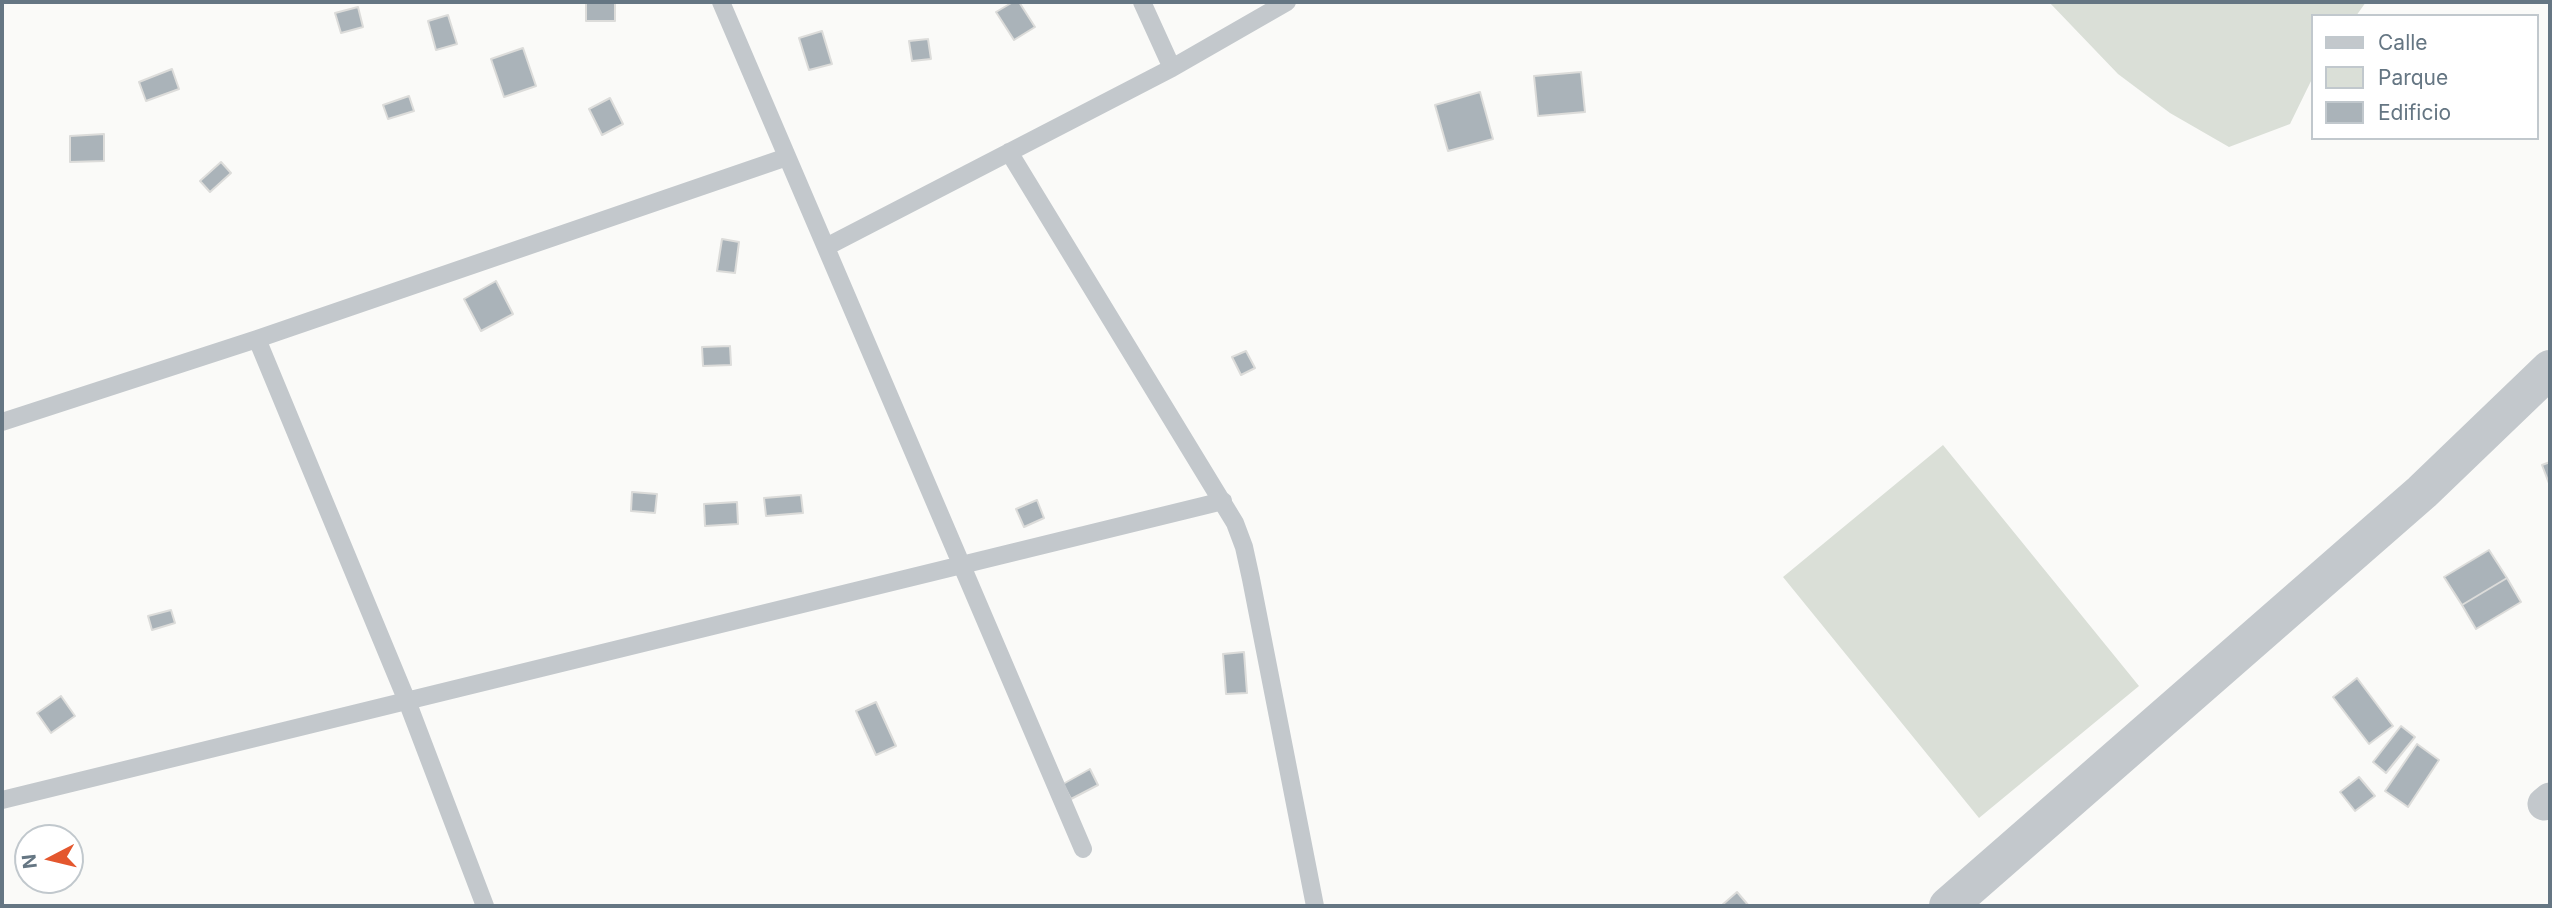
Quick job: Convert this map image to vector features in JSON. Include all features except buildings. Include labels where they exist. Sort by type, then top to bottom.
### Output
[{"type":"street","points":[[1948,906],[2422,492],[2550,369]]},
{"type":"lane","points":[[721,2],[1083,849]]},
{"type":"lane","points":[[1142,2],[1172,68]]},
{"type":"lane","points":[[826,247],[1172,68],[1287,2]]},
{"type":"lane","points":[[1009,152],[1235,523],[1246,558],[1315,906]]},
{"type":"lane","points":[[2,422],[257,339],[787,157]]},
{"type":"lane","points":[[257,339],[407,701],[485,906]]},
{"type":"lane","points":[[2,800],[1223,501]]},
{"type":"green space","points":[[2049,2],[2366,2],[2357,14],[2310,14],[2310,83],[2290,124],[2229,147],[2170,113],[2118,74]]},
{"type":"green space","points":[[1943,445],[2139,686],[1979,818],[1783,577]]}]
